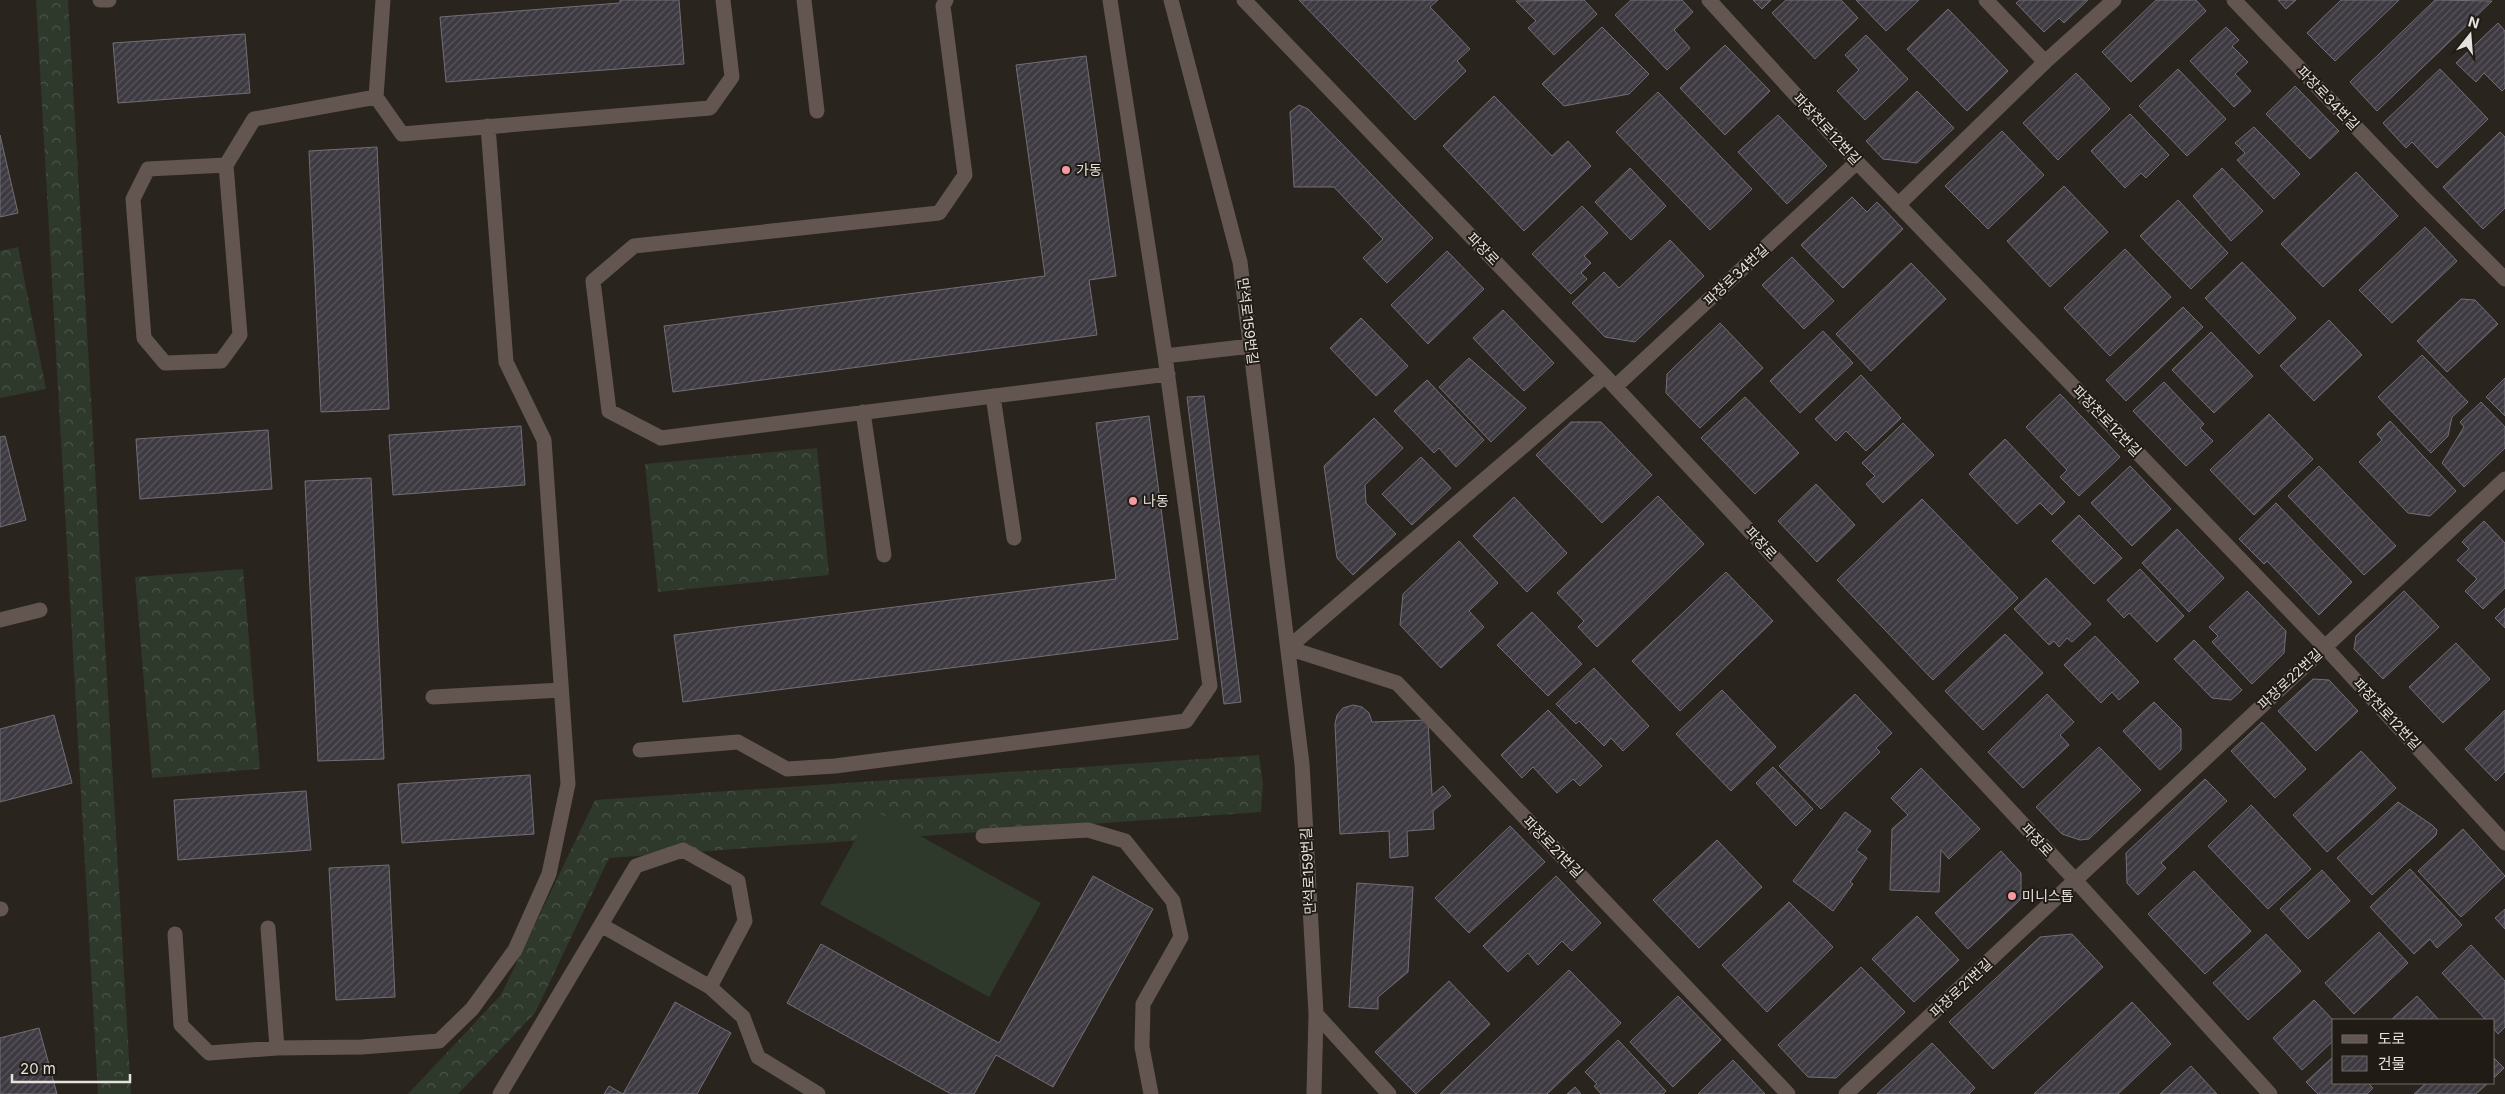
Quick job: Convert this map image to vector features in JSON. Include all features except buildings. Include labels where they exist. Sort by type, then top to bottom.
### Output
[{"type":"street","points":[[100,0],[109,0]]},
{"type":"street","points":[[383,0],[376,97],[402,134],[710,108],[732,77],[723,0]]},
{"type":"street","points":[[804,0],[817,111]]},
{"type":"street","points":[[946,0],[943,6],[964,174],[939,213],[634,246],[593,282],[609,412],[661,438],[1168,374]]},
{"type":"street","points":[[640,750],[738,742],[787,768],[835,766],[1186,721],[1210,686],[1168,374],[1110,0]]},
{"type":"street","name":"만석로159번길","points":[[1171,0],[1240,262],[1251,346],[1302,764],[1316,1014],[1314,1094]]},
{"type":"street","name":"파장로","points":[[1244,0],[1615,387],[2076,881],[2270,1094]]},
{"type":"street","name":"파장천로12번길","points":[[1709,0],[1857,162],[2324,646],[2505,843]]},
{"type":"street","points":[[1986,0],[2045,62]]},
{"type":"street","points":[[1898,205],[2045,62],[2114,0]]},
{"type":"street","name":"파장로34번길","points":[[2234,0],[2423,197],[2505,279]]},
{"type":"street","points":[[226,165],[148,168],[133,199],[144,338],[165,363],[221,361],[240,335],[226,165],[254,119],[376,97]]},
{"type":"street","points":[[175,934],[181,1025],[210,1052],[276,1048],[362,1047],[439,1041],[472,1009],[515,950],[548,874],[568,784],[544,440],[506,362],[488,126]]},
{"type":"street","name":"파장로34번길","points":[[1615,387],[1857,162]]},
{"type":"street","points":[[1165,356],[1251,346]]},
{"type":"street","points":[[1288,648],[1604,376]]},
{"type":"street","points":[[992,396],[1014,538]]},
{"type":"street","points":[[863,412],[884,555]]},
{"type":"street","name":"파장로22번길","points":[[2076,881],[2324,646],[2505,479]]},
{"type":"street","points":[[0,620],[40,610]]},
{"type":"street","name":"파장로21번길","points":[[1288,648],[1397,682],[1788,1094]]},
{"type":"street","points":[[433,697],[562,690]]},
{"type":"street","points":[[982,836],[1088,830],[1125,841],[1173,901],[1181,938],[1143,1004],[1142,1048],[1151,1094]]},
{"type":"street","points":[[500,1094],[636,866],[683,850],[738,881],[745,921],[710,987]]},
{"type":"street","name":"파장로21번길","points":[[1846,1094],[2076,881]]},
{"type":"street","points":[[601,925],[710,987],[744,1017],[758,1057],[818,1094]]},
{"type":"street","points":[[268,928],[276,1048]]},
{"type":"street","points":[[1316,1014],[1389,1094]]},
{"type":"green space","points":[[36,0],[68,0],[131,1094],[98,1094]]},
{"type":"green space","points":[[18,247],[46,389],[0,398],[0,251]]},
{"type":"green space","points":[[817,448],[829,575],[658,592],[645,464]]},
{"type":"green space","points":[[243,569],[260,769],[152,778],[135,577]]},
{"type":"green space","points":[[1259,755],[1263,784],[1261,812],[609,858],[535,1013],[458,1094],[408,1094],[501,995],[595,800]]},
{"type":"green space","points":[[872,809],[1041,903],[989,997],[820,904]]},
{"type":"place","name":"가동","points":[[1066,170]]},
{"type":"place","name":"나동","points":[[1133,501]]},
{"type":"place","name":"미니스톱","points":[[2012,896]]}]
